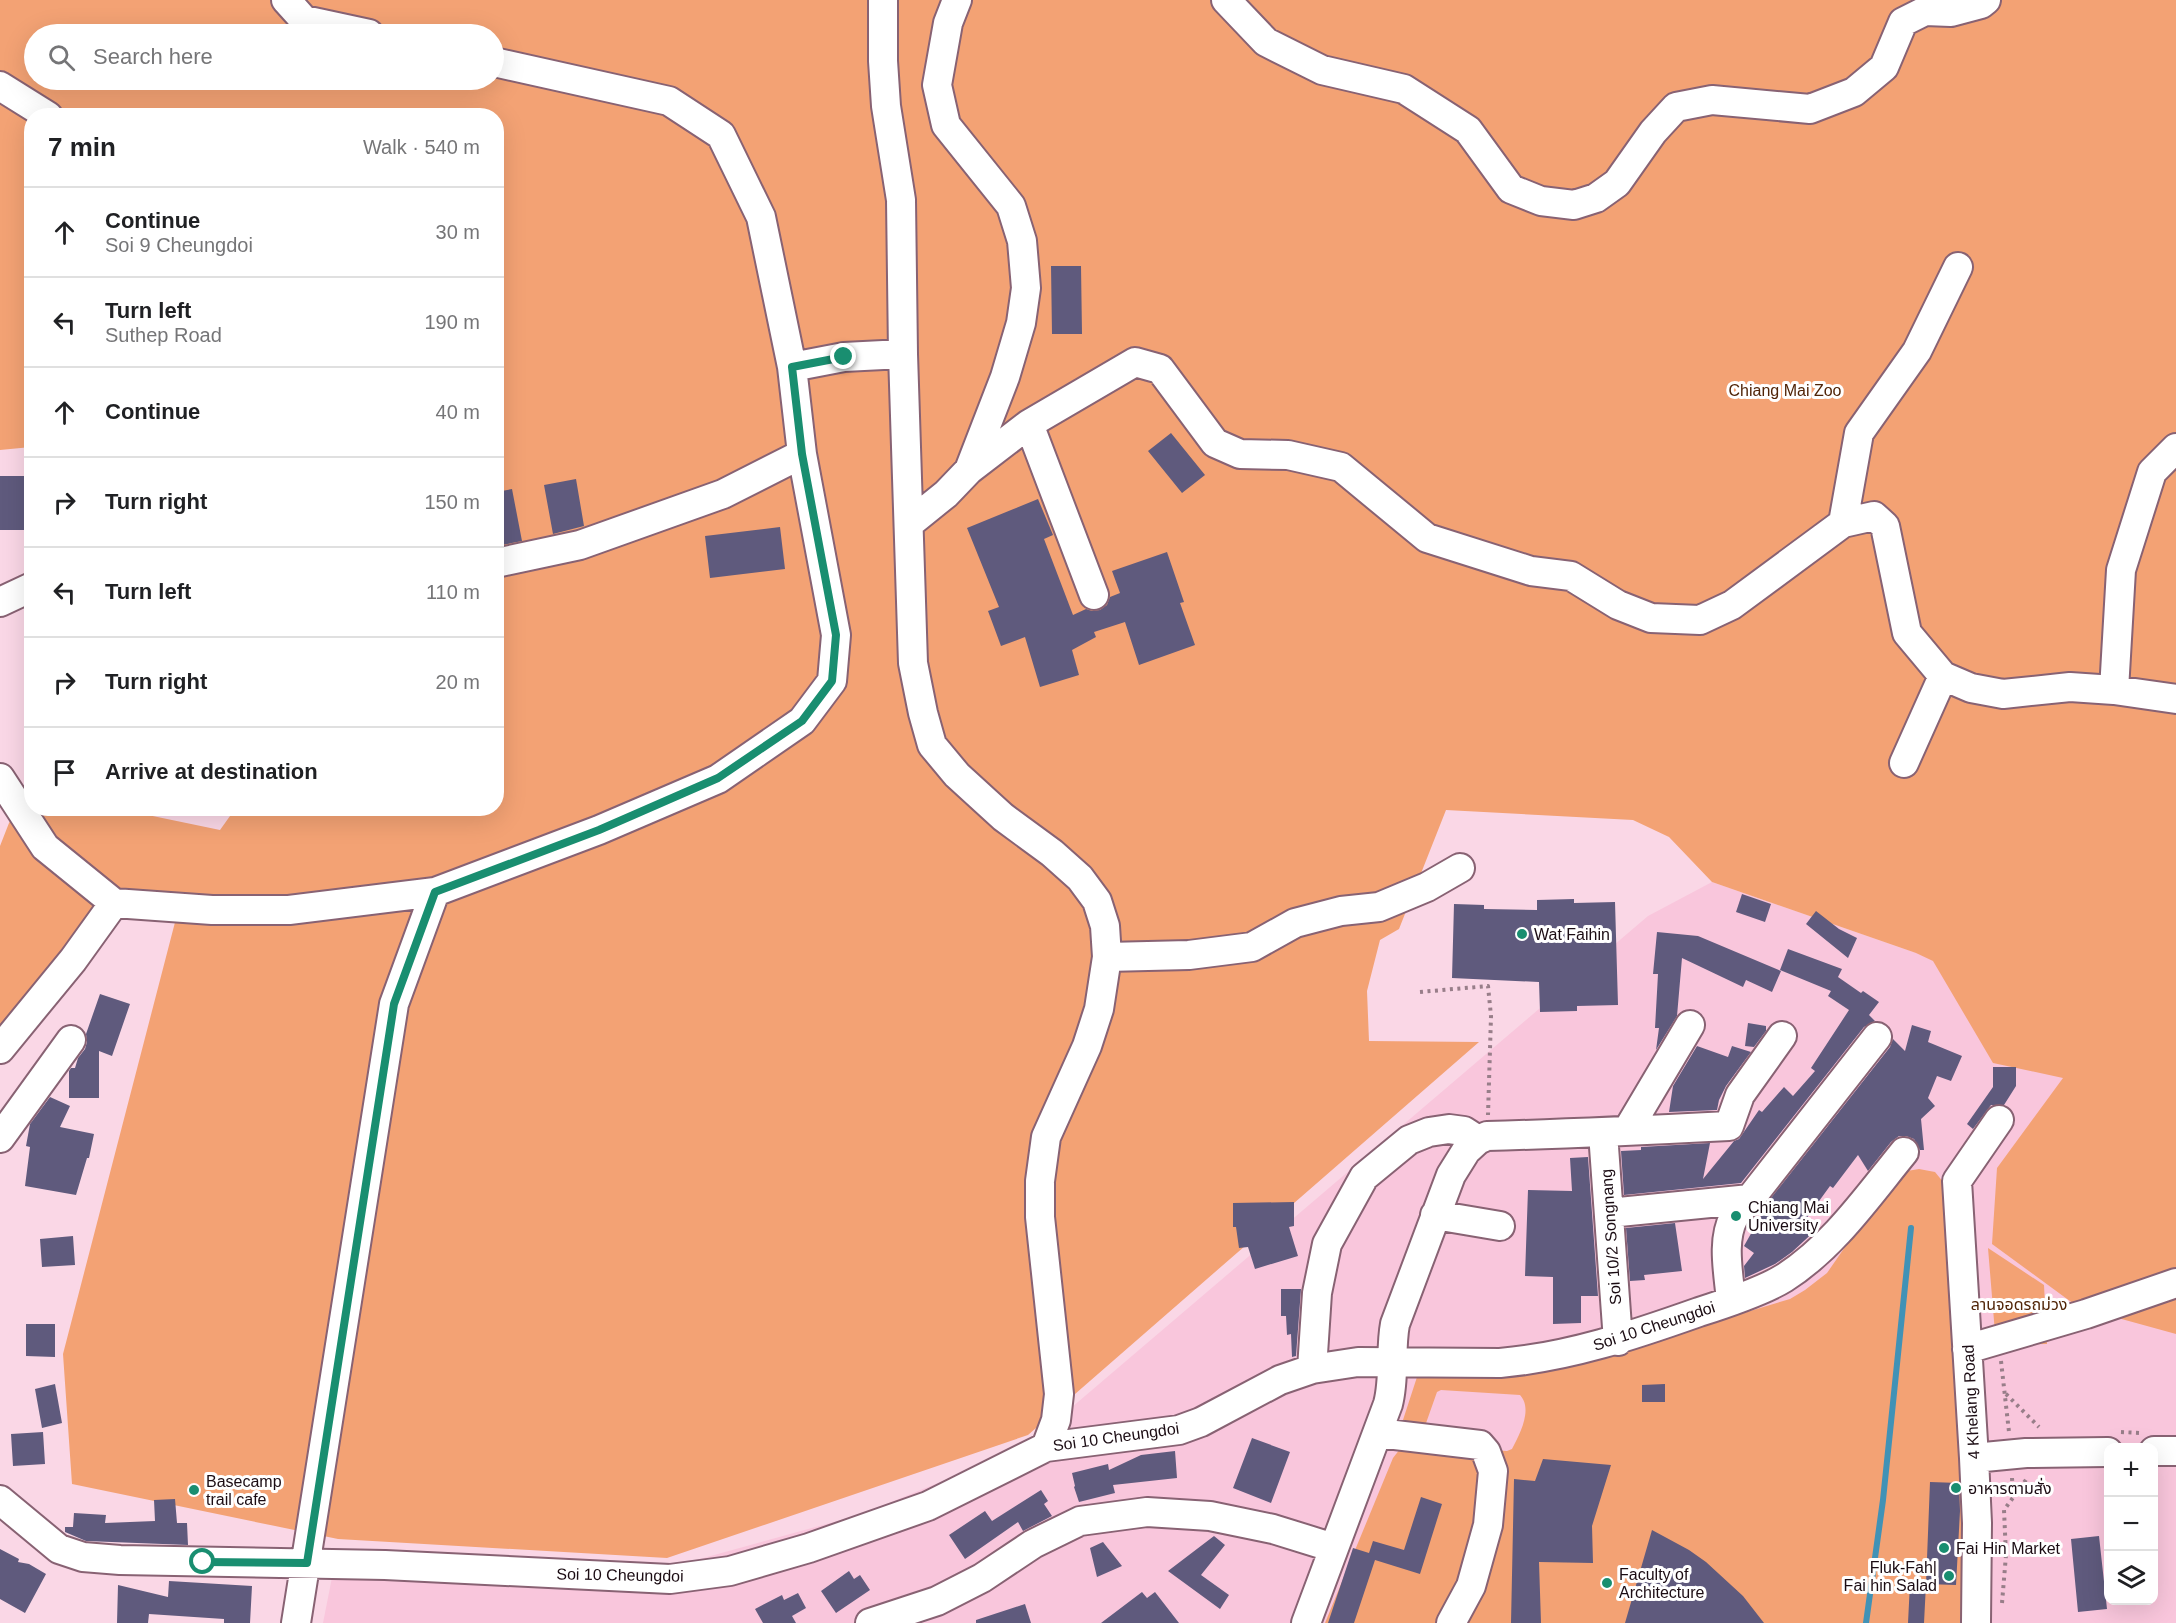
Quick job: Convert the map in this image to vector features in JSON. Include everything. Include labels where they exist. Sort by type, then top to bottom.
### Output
[{"type":"street","points":[[286,0],[304,20],[323,24]]},
{"type":"street","points":[[883,0],[886,106],[901,200],[903,354],[913,663],[923,713],[932,745],[957,775],[1003,817],[1080,878],[1097,900],[1105,926],[1107,957],[1099,1009],[1087,1046],[1046,1137],[1040,1181],[1040,1217],[1059,1394],[1056,1420],[1046,1447]]},
{"type":"street","points":[[957,0],[948,24],[937,85],[946,125],[1011,206],[1022,241],[1026,288],[1021,323],[1005,377],[969,470]]},
{"type":"street","points":[[1226,0],[1266,42],[1322,70],[1404,89],[1468,130],[1511,189],[1541,201],[1574,205],[1596,198],[1617,183],[1653,132],[1676,107],[1712,100],[1810,110],[1854,92],[1884,67],[1903,22],[1925,10],[1951,12],[1981,4],[1986,0]]},
{"type":"street","points":[[25,816],[45,847],[114,903],[212,910],[289,910],[435,892],[599,830],[718,778],[802,721],[832,681],[836,635],[802,454],[792,367],[761,217],[721,135],[669,101],[504,64]]},
{"type":"street","points":[[0,86],[35,108]]},
{"type":"street","points":[[1843,523],[1859,433],[1917,351],[1958,267]]},
{"type":"street","points":[[792,367],[844,357],[903,354]]},
{"type":"street","points":[[909,523],[946,494],[969,470],[1029,424],[1135,362],[1160,369],[1215,443],[1240,454],[1288,455],[1341,467],[1427,538],[1531,571],[1571,576],[1618,605],[1651,618],[1700,620],[1732,605],[1843,523],[1874,516],[1885,526],[1907,633],[1943,676],[1971,688],[2003,694],[2070,687],[2114,690],[2176,699]]},
{"type":"street","points":[[1029,424],[1094,595]]},
{"type":"street","points":[[2114,690],[2121,570],[2152,472],[2176,448]]},
{"type":"street","points":[[504,561],[580,545],[690,506],[723,494],[802,454]]},
{"type":"street","points":[[0,602],[24,591]]},
{"type":"street","points":[[1904,763],[1943,676]]},
{"type":"street","points":[[0,778],[24,815]]},
{"type":"street","points":[[1107,957],[1189,955],[1252,947],[1295,923],[1341,911],[1379,907],[1427,887],[1460,868]]},
{"type":"street","points":[[296,1623],[394,1004],[435,892]]},
{"type":"street","points":[[0,1049],[73,960],[114,903]]},
{"type":"street","points":[[1615,1132],[1690,1025]]},
{"type":"street","points":[[1312,1369],[1317,1293],[1327,1244],[1364,1177],[1409,1140],[1429,1132],[1449,1129],[1464,1131],[1482,1138],[1729,1126],[1740,1095],[1782,1036]]},
{"type":"street","points":[[1731,1301],[1727,1250],[1729,1233],[1735,1216],[1877,1037]]},
{"type":"street","points":[[0,1138],[71,1040]]},
{"type":"street","name":"4 Khelang Road","points":[[1977,1623],[1974,1458],[1957,1181],[1999,1120]]},
{"type":"street","name":"Soi 10/2 Songnang","points":[[1615,1132],[1609,1214],[1618,1341]]},
{"type":"street","points":[[1306,1623],[1378,1433],[1390,1395],[1392,1339],[1395,1324],[1451,1175],[1466,1151],[1482,1138]]},
{"type":"street","name":"Soi 10 Cheungdoi","points":[[0,1500],[59,1549],[83,1557],[120,1560],[307,1563],[648,1579],[670,1579],[730,1571],[809,1548],[928,1506],[1046,1447],[1179,1430],[1202,1422],[1280,1380],[1312,1369],[1358,1362],[1500,1363],[1550,1357],[1618,1341],[1731,1301],[1784,1278],[1828,1242],[1904,1152]]},
{"type":"street","points":[[1609,1214],[1750,1199]]},
{"type":"street","points":[[1435,1215],[1500,1226]]},
{"type":"street","points":[[1967,1349],[2086,1314],[2176,1283]]},
{"type":"street","points":[[1378,1433],[1480,1445],[1486,1452],[1493,1471],[1488,1525],[1471,1586],[1451,1623]]},
{"type":"street","points":[[2158,1451],[2176,1451]]},
{"type":"street","points":[[1974,1458],[2021,1464],[2104,1453]]},
{"type":"street","points":[[870,1623],[937,1601],[982,1578],[1034,1544],[1080,1521],[1147,1512],[1210,1516],[1273,1529],[1334,1548]]},
{"type":"path","points":[[1420,992],[1488,986],[1491,1016],[1482,1138]]},
{"type":"path","points":[[1998,1340],[2021,1464],[2013,1495],[2004,1510],[2006,1555],[2002,1609]]},
{"type":"path","points":[[2013,1495],[2021,1464]]},
{"type":"shaded area","name":"Chiang Mai University","points":[[1712,882],[1913,952],[2176,985],[2176,1623],[323,1623],[337,1552],[667,1568],[859,1515],[1024,1448],[1648,916]]},
{"type":"green space","name":"Chiang Mai Zoo","points":[[0,0],[2176,0],[2176,1334],[2078,1307],[1992,1244],[1997,1168],[2063,1078],[1993,1063],[1933,961],[1916,953],[1712,882],[1669,837],[1633,820],[1446,810],[1399,929],[1380,940],[1367,991],[1369,1041],[1479,1042],[1028,1435],[667,1558],[338,1539],[72,1484],[63,1354],[180,903],[111,892],[0,1044],[0,846],[9,823],[24,802],[24,816],[153,816],[220,830],[230,816],[504,816],[504,108],[24,108],[24,448],[0,450]]},
{"type":"green space","points":[[1919,1169],[1935,1172],[1944,1183],[1969,1485],[1965,1623],[1325,1623],[1393,1458],[1400,1449],[1409,1445],[1507,1451],[1512,1449],[1524,1422],[1525,1407],[1520,1395],[1441,1390],[1437,1392],[1425,1426],[1402,1423],[1417,1377],[1558,1369],[1790,1299],[1827,1273],[1888,1185],[1901,1172]]},
{"type":"green space","name":"ลานจอดรถม่วง","points":[[1988,1248],[2044,1285],[2047,1344],[1996,1345]]},
{"type":"building","points":[[1051,266],[1081,266],[1082,334],[1052,334]]},
{"type":"building","points":[[1171,433],[1205,475],[1182,493],[1148,451]]},
{"type":"building","points":[[0,476],[24,476],[24,530],[0,530]]},
{"type":"building","points":[[576,479],[584,526],[553,534],[544,485]]},
{"type":"building","points":[[512,489],[522,541],[504,545],[504,490]]},
{"type":"building","points":[[1038,499],[1053,535],[1044,539],[1073,615],[1086,609],[1100,610],[1107,605],[1110,597],[1120,593],[1112,571],[1167,552],[1184,602],[1180,603],[1195,645],[1139,665],[1125,622],[1094,632],[1096,637],[1072,650],[1079,675],[1040,687],[1025,637],[1001,646],[988,611],[999,607],[967,528]]},
{"type":"building","points":[[780,527],[785,569],[710,578],[705,536]]},
{"type":"building","points":[[1742,894],[1771,904],[1765,922],[1736,912]]},
{"type":"building","points":[[1574,899],[1574,903],[1615,902],[1618,1005],[1577,1006],[1577,1011],[1540,1012],[1539,982],[1452,978],[1454,904],[1484,905],[1484,909],[1537,910],[1537,900]]},
{"type":"building","points":[[1816,911],[1839,929],[1857,938],[1848,958],[1806,924]]},
{"type":"building","points":[[1657,932],[1698,936],[1781,971],[1772,992],[1746,980],[1743,987],[1682,958],[1677,1016],[1656,1050],[1659,1028],[1655,1028],[1658,974],[1653,974]]},
{"type":"building","points":[[1788,949],[1842,969],[1838,977],[1879,1002],[1869,1015],[1875,1021],[1864,1027],[1741,1183],[1624,1195],[1621,1151],[1641,1150],[1641,1147],[1710,1143],[1703,1179],[1734,1141],[1739,1139],[1759,1110],[1762,1112],[1784,1087],[1793,1096],[1815,1071],[1811,1068],[1849,1010],[1828,996],[1831,991],[1780,970]]},
{"type":"building","points":[[100,994],[130,1004],[112,1056],[99,1051],[99,1098],[69,1098],[69,1071],[75,1068],[78,1058],[85,1049],[86,1034]]},
{"type":"building","points":[[1748,1023],[1766,1026],[1766,1031],[1754,1047],[1745,1046]]},
{"type":"building","points":[[1912,1025],[1931,1031],[1928,1042],[1962,1056],[1951,1081],[1937,1076],[1928,1098],[1935,1106],[1921,1119],[1924,1150],[1920,1150],[1914,1139],[1899,1136],[1891,1142],[1868,1171],[1858,1155],[1833,1188],[1830,1186],[1806,1219],[1818,1228],[1775,1264],[1745,1278],[1744,1266],[1754,1253],[1744,1246],[1762,1214],[1760,1212],[1890,1047],[1893,1039],[1905,1051]]},
{"type":"building","points":[[1697,1046],[1728,1057],[1732,1046],[1751,1052],[1726,1086],[1717,1110],[1669,1112],[1673,1086]]},
{"type":"building","points":[[1993,1067],[2016,1067],[2016,1086],[2004,1105],[1991,1105],[1973,1129],[1967,1124],[1993,1087]]},
{"type":"building","points":[[50,1097],[70,1106],[60,1127],[94,1134],[89,1158],[87,1158],[76,1195],[25,1186],[30,1147],[26,1146],[30,1124]]},
{"type":"building","points":[[1588,1157],[1598,1296],[1581,1296],[1581,1323],[1553,1324],[1553,1277],[1525,1276],[1528,1190],[1572,1191],[1570,1158]]},
{"type":"building","points":[[1294,1202],[1294,1226],[1289,1227],[1298,1256],[1255,1269],[1248,1247],[1239,1248],[1236,1227],[1233,1227],[1233,1203]]},
{"type":"building","points":[[1675,1223],[1682,1271],[1644,1275],[1645,1280],[1630,1281],[1626,1228]]},
{"type":"building","points":[[73,1236],[75,1265],[42,1267],[40,1239]]},
{"type":"building","points":[[1281,1289],[1301,1289],[1296,1356],[1292,1357],[1291,1334],[1287,1335],[1286,1316],[1281,1316]]},
{"type":"building","points":[[26,1324],[55,1324],[55,1357],[26,1356]]},
{"type":"building","points":[[55,1384],[62,1423],[42,1428],[35,1389]]},
{"type":"building","points":[[1665,1384],[1665,1402],[1642,1402],[1642,1385]]},
{"type":"building","points":[[43,1432],[45,1464],[13,1466],[11,1434]]},
{"type":"building","points":[[1252,1438],[1290,1452],[1271,1503],[1233,1488]]},
{"type":"building","points":[[1175,1451],[1177,1478],[1113,1485],[1115,1493],[1079,1502],[1072,1473],[1108,1464],[1109,1470],[1141,1455]]},
{"type":"building","points":[[1543,1459],[1611,1465],[1592,1526],[1593,1563],[1539,1562],[1541,1623],[1511,1623],[1514,1479],[1535,1481]]},
{"type":"building","points":[[1930,1482],[1959,1483],[1960,1511],[1956,1585],[1926,1584]]},
{"type":"building","points":[[1041,1490],[1048,1501],[1044,1504],[1052,1516],[1023,1531],[1018,1522],[965,1559],[949,1535],[985,1511],[992,1521]]},
{"type":"building","points":[[1421,1497],[1442,1504],[1420,1574],[1375,1560],[1354,1623],[1328,1623],[1353,1548],[1369,1553],[1373,1541],[1404,1550]]},
{"type":"building","points":[[175,1499],[177,1523],[187,1523],[188,1545],[86,1541],[65,1532],[65,1527],[73,1527],[74,1513],[106,1515],[105,1523],[155,1521],[154,1500]]},
{"type":"building","points":[[1652,1530],[1706,1562],[1743,1596],[1764,1623],[1625,1623]]},
{"type":"building","points":[[1214,1536],[1225,1545],[1201,1575],[1229,1595],[1220,1609],[1168,1571]]},
{"type":"building","points":[[2099,1536],[2104,1605],[2107,1605],[2107,1609],[2078,1612],[2071,1539]]},
{"type":"building","points":[[1103,1542],[1122,1566],[1097,1577],[1090,1548]]},
{"type":"building","points":[[0,1549],[19,1559],[18,1562],[29,1564],[46,1574],[25,1613],[0,1599]]},
{"type":"building","points":[[849,1571],[854,1579],[860,1575],[870,1590],[836,1613],[821,1591]]},
{"type":"building","points":[[169,1581],[252,1586],[250,1623],[224,1623],[224,1619],[149,1614],[148,1623],[117,1623],[118,1585],[168,1597]]},
{"type":"building","points":[[1910,1583],[1926,1584],[1924,1623],[1908,1623]]},
{"type":"building","points":[[1142,1592],[1147,1598],[1155,1592],[1179,1623],[1101,1623]]},
{"type":"building","points":[[798,1593],[806,1608],[792,1616],[796,1623],[763,1623],[755,1609],[782,1595],[784,1600]]},
{"type":"building","points":[[1025,1604],[1031,1623],[976,1623],[976,1620]]},
{"type":"waterway","points":[[1866,1623],[1883,1500],[1911,1228]]},
{"type":"place","name":"Wat Faihin","points":[[1522,934]]},
{"type":"place","name":"Chiang Mai University","points":[[1736,1216]]},
{"type":"place","name":"อาหารตามสั่ง","points":[[1956,1488]]},
{"type":"place","name":"Basecamp trail cafe","points":[[194,1490]]},
{"type":"place","name":"Fai Hin Market","points":[[1944,1548]]},
{"type":"place","name":"Fluk-Fah| Fai hin Salad","points":[[1949,1576]]},
{"type":"place","name":"Faculty of Architecture","points":[[1607,1583]]},
{"type":"route","points":[[203,1562],[307,1563],[394,1004],[435,892],[599,830],[718,778],[802,721],[832,681],[836,635],[802,454],[792,367],[844,357]]}]
